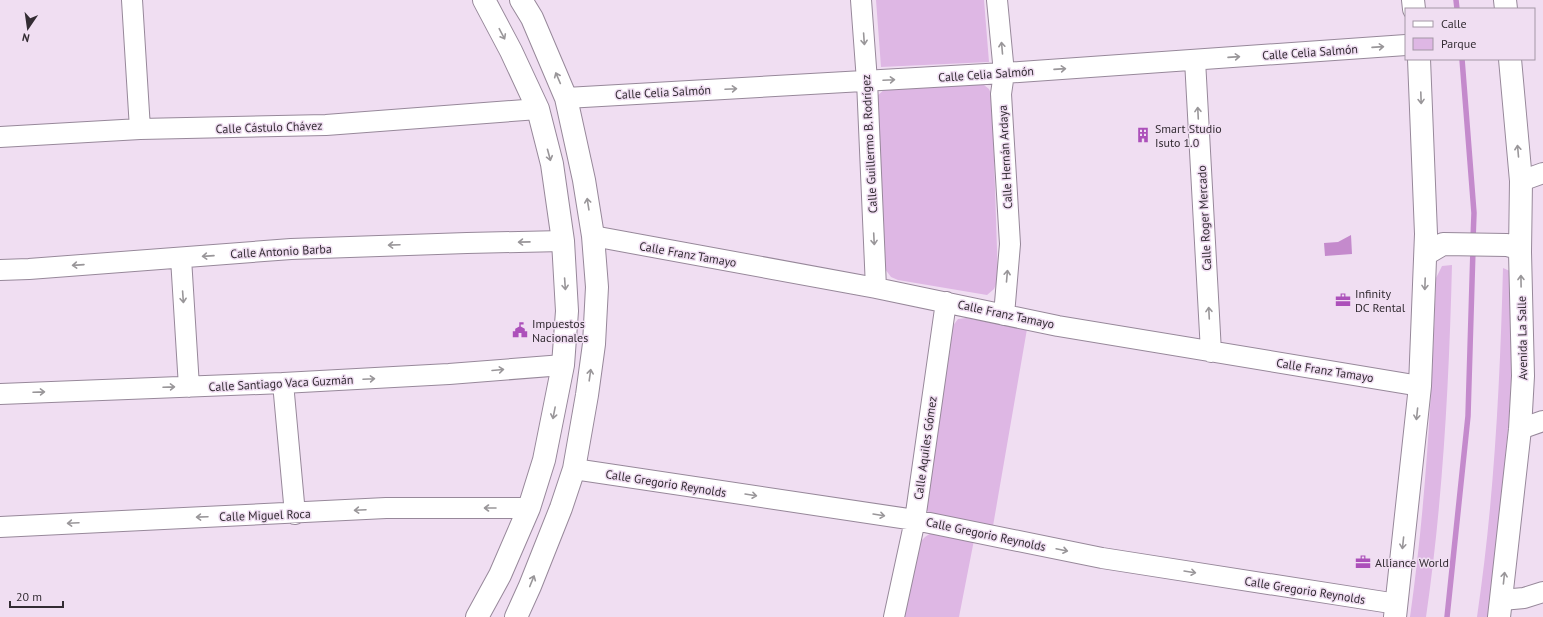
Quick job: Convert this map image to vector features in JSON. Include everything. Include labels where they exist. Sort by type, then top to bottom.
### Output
[{"type":"street","points":[[132,0],[140,129]]},
{"type":"street","points":[[483,612],[529,508],[544,460],[563,365],[567,311],[562,241],[552,164],[538,109],[511,51],[484,0]]},
{"type":"street","points":[[516,617],[561,508],[574,469],[594,344],[597,287],[593,236],[584,180],[566,98],[532,18],[521,0]]},
{"type":"street","name":"Calle Guillermo B. Rodrígez","points":[[861,0],[867,81],[876,288]]},
{"type":"street","name":"Calle Hernán Ardaya","points":[[997,0],[1004,73],[1001,94],[1010,244],[1004,315]]},
{"type":"street","name":"Calle Celia Salmón","points":[[566,98],[1004,73],[1405,45]]},
{"type":"street","name":"Calle Roger Mercado","points":[[1195,60],[1211,352]]},
{"type":"street","points":[[1396,611],[1436,244],[1419,60]]},
{"type":"street","name":"Avenida La Salle","points":[[1500,609],[1520,428],[1523,376],[1512,244],[1521,181],[1510,60]]},
{"type":"street","name":"Calle Cástulo Chávez","points":[[0,137],[140,129],[326,125],[538,109]]},
{"type":"street","points":[[1521,181],[1543,173]]},
{"type":"street","name":"Calle Franz Tamayo","points":[[593,236],[876,288],[1004,315],[1211,352],[1420,386]]},
{"type":"street","name":"Calle Antonio Barba","points":[[0,270],[291,249],[562,241]]},
{"type":"street","points":[[1436,244],[1512,244]]},
{"type":"street","points":[[181,258],[189,387]]},
{"type":"street","name":"Calle Aquiles Gómez","points":[[894,617],[915,520],[946,302]]},
{"type":"street","name":"Calle Santiago Vaca Guzmán","points":[[0,394],[283,383],[449,374],[563,365]]},
{"type":"street","points":[[283,383],[295,514]]},
{"type":"street","points":[[1520,428],[1543,421]]},
{"type":"street","name":"Calle Gregorio Reynolds","points":[[574,469],[915,520],[1102,558],[1396,611]]},
{"type":"street","name":"Calle Miguel Roca","points":[[0,526],[295,514],[386,508],[529,508]]},
{"type":"street","points":[[1500,609],[1524,598],[1543,592]]},
{"type":"green space","points":[[876,0],[984,0],[989,62],[881,67]]},
{"type":"green space","points":[[979,81],[989,89],[992,96],[998,280],[994,289],[987,295],[898,280],[891,277],[885,269],[876,97],[887,87]]},
{"type":"green space","points":[[1452,265],[1444,441],[1432,573],[1426,617],[1410,617],[1416,575],[1428,448],[1436,278],[1442,266]]},
{"type":"green space","points":[[1503,268],[1512,272],[1513,344],[1509,419],[1493,584],[1488,617],[1477,617],[1492,487],[1500,356]]},
{"type":"green space","points":[[966,318],[1027,329],[993,526],[931,515],[926,509],[952,327],[958,319]]},
{"type":"green space","points":[[931,533],[974,540],[959,617],[903,617],[919,543]]},
{"type":"shaded area","points":[[1351,235],[1352,254],[1325,256],[1324,243],[1338,242]]},
{"type":"waterway","points":[[1456,0],[1457,8]]},
{"type":"waterway","points":[[1462,60],[1474,213],[1473,240]]},
{"type":"waterway","points":[[1447,617],[1468,416],[1473,249]]},
{"type":"place","name":"Smart Studio Isuto 1.0","points":[[1143,135]]},
{"type":"place","name":"Infinity DC Rental","points":[[1343,300]]},
{"type":"place","name":"Impuestos Nacionales","points":[[520,330]]},
{"type":"place","name":"Alliance World","points":[[1363,562]]}]
